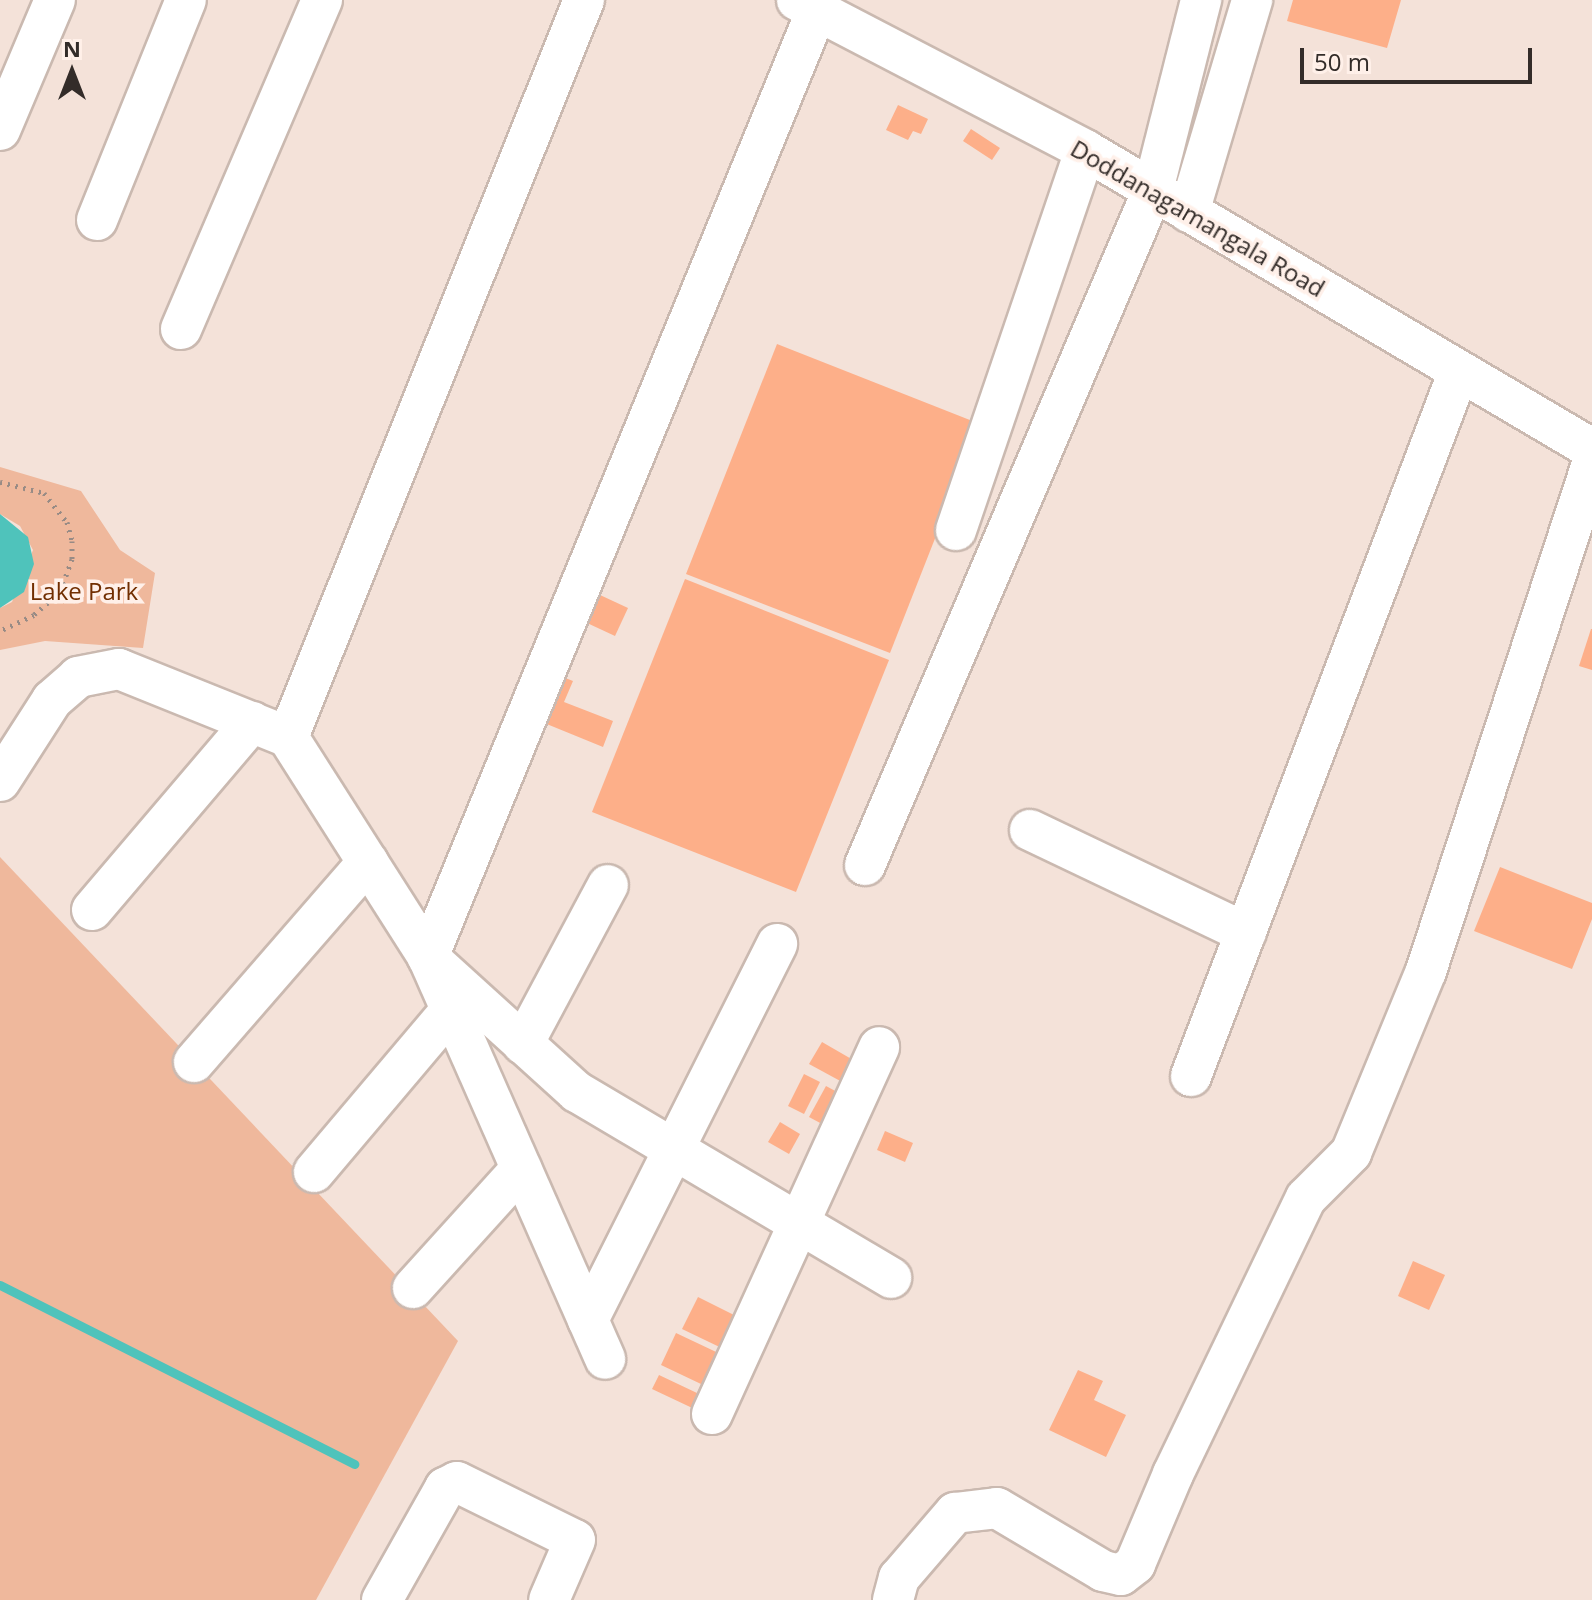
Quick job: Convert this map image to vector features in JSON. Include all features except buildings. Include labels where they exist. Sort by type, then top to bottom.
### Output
[{"type":"street","points":[[0,130],[55,0]]},
{"type":"street","points":[[97,220],[186,0]]},
{"type":"street","points":[[181,329],[322,0]]},
{"type":"street","points":[[288,737],[584,0]]},
{"type":"street","points":[[865,865],[1153,190],[1201,0]]},
{"type":"street","points":[[1189,212],[1252,0]]},
{"type":"street","points":[[428,957],[807,5]]},
{"type":"street","name":"Doddanagamangala Road","points":[[807,5],[1085,150],[1592,449]]},
{"type":"street","points":[[956,530],[1085,150]]},
{"type":"street","points":[[1191,1076],[1459,371]]},
{"type":"street","points":[[893,1600],[899,1578],[955,1513],[997,1508],[1103,1571],[1121,1575],[1135,1564],[1173,1474],[1306,1198],[1351,1153],[1426,971],[1592,464]]},
{"type":"street","points":[[0,781],[52,700],[78,677],[119,669],[288,737],[428,957],[605,1359]]},
{"type":"street","points":[[92,910],[252,722]]},
{"type":"street","points":[[1030,830],[1246,933]]},
{"type":"street","points":[[194,1062],[368,862]]},
{"type":"street","points":[[523,1044],[608,885]]},
{"type":"street","points":[[588,1320],[677,1151],[777,944]]},
{"type":"street","points":[[428,957],[577,1092],[891,1278]]},
{"type":"street","points":[[314,1172],[451,1010]]},
{"type":"street","points":[[712,1414],[879,1047]]},
{"type":"street","points":[[413,1288],[521,1169]]},
{"type":"street","points":[[382,1600],[445,1488],[457,1482],[575,1540],[549,1600]]},
{"type":"path","points":[[0,482],[44,493],[67,522],[72,541],[72,559],[60,592],[34,615],[0,631]]},
{"type":"green space","name":"Lake Park","points":[[0,467],[81,491],[120,550],[155,573],[143,648],[45,641],[0,650],[0,608],[12,602],[33,550],[20,526],[0,514]]},
{"type":"green space","points":[[0,857],[458,1341],[316,1600],[0,1600]]},
{"type":"water","points":[[0,514],[28,537],[34,564],[24,592],[0,608]]},
{"type":"waterway","points":[[0,1285],[354,1464]]}]
